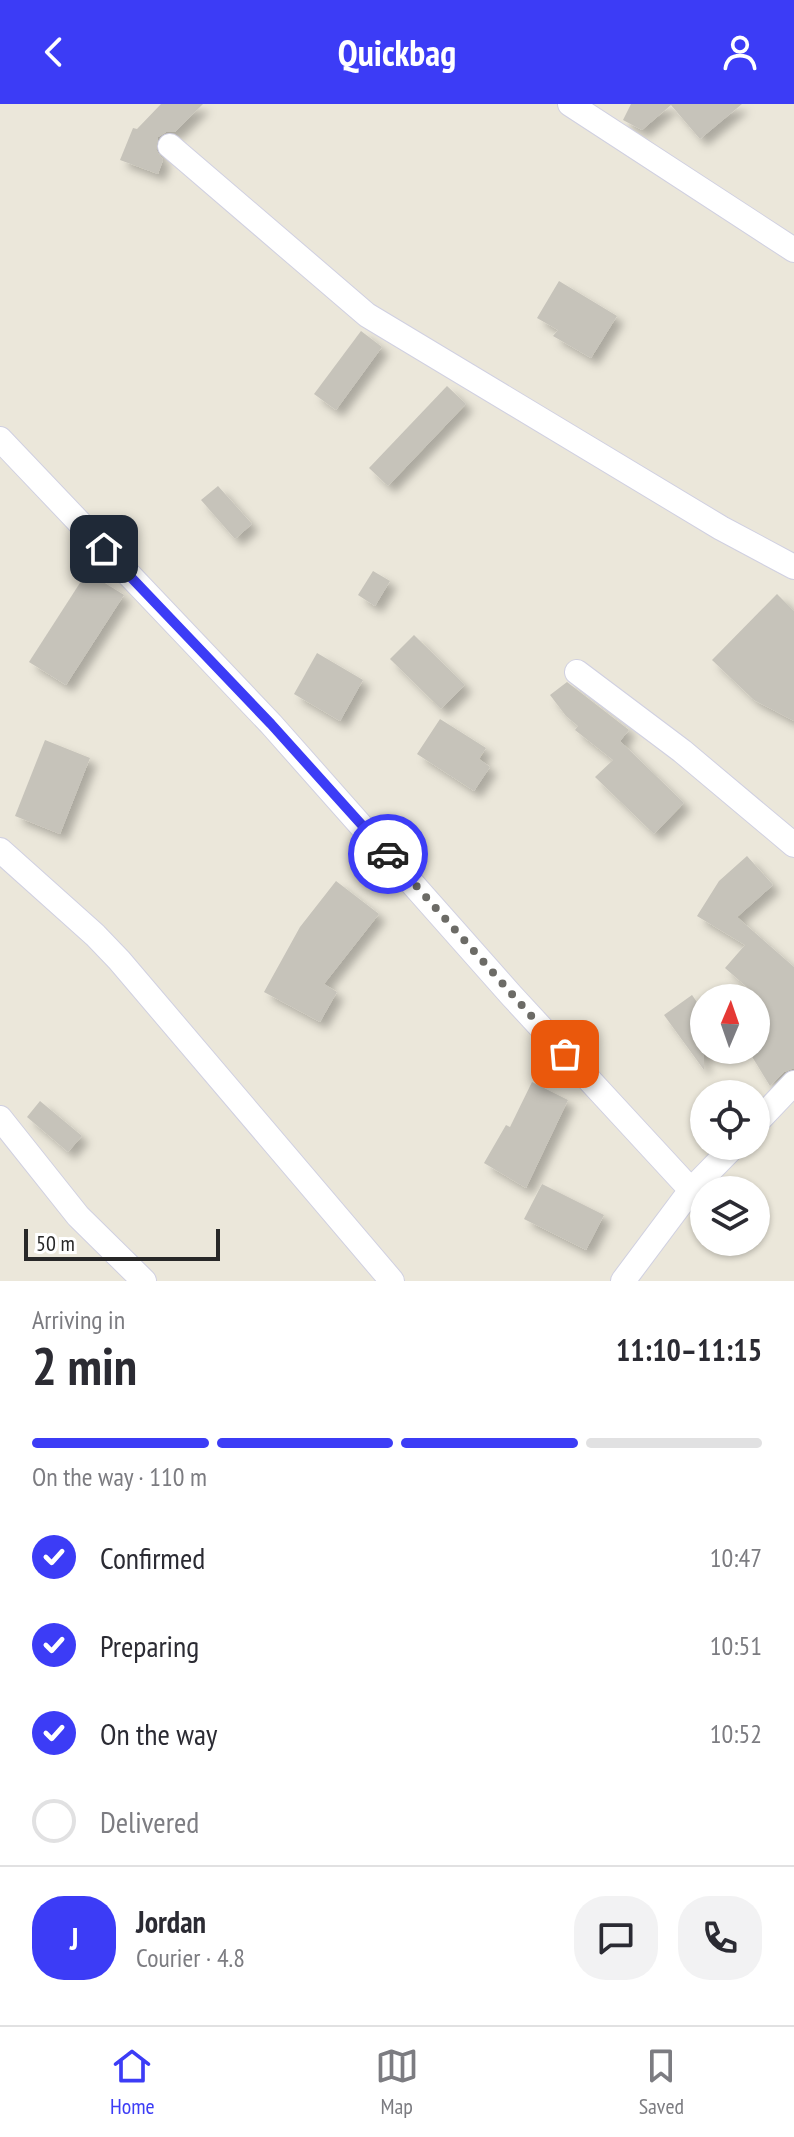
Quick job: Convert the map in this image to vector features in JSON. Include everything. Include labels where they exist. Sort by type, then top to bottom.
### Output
[{"type":"street","points":[[570,104],[794,250]]},
{"type":"street","points":[[170,146],[367,315],[721,528],[794,567]]},
{"type":"street","points":[[0,439],[271,724],[511,995],[690,1189]]},
{"type":"street","points":[[577,672],[682,751],[794,845]]},
{"type":"street","points":[[0,850],[119,960],[392,1281]]},
{"type":"street","points":[[770,1108],[794,1083]]},
{"type":"street","points":[[0,1118],[78,1216],[144,1281]]},
{"type":"street","points":[[705,1176],[720,1160]]},
{"type":"street","points":[[623,1281],[690,1191]]},
{"type":"building","points":[[161,104],[203,104],[175,132],[166,132],[158,137],[156,150],[163,160],[158,174],[120,160],[133,128],[137,129]]},
{"type":"building","points":[[631,104],[742,104],[700,139],[671,105],[642,130],[623,120]]},
{"type":"building","points":[[559,281],[617,316],[591,358],[553,336],[558,330],[537,318]]},
{"type":"building","points":[[361,331],[382,347],[336,410],[314,394]]},
{"type":"building","points":[[447,386],[466,404],[388,486],[369,468]]},
{"type":"building","points":[[218,486],[252,524],[235,539],[201,500]]},
{"type":"building","points":[[373,571],[390,581],[375,606],[358,595]]},
{"type":"building","points":[[87,572],[124,595],[66,685],[29,662]]},
{"type":"building","points":[[777,594],[794,611],[794,721],[754,700],[712,660]]},
{"type":"building","points":[[414,635],[465,685],[441,709],[390,659]]},
{"type":"building","points":[[317,653],[363,680],[340,721],[294,694]]},
{"type":"building","points":[[567,682],[629,730],[620,741],[684,803],[654,834],[595,777],[613,760],[575,730],[578,726],[550,695]]},
{"type":"building","points":[[440,719],[486,748],[479,759],[490,767],[474,791],[417,754]]},
{"type":"building","points":[[45,740],[90,758],[60,834],[15,816]]},
{"type":"building","points":[[747,856],[773,885],[737,917],[794,967],[794,1068],[784,1072],[770,1086],[770,1080],[766,1080],[757,1064],[770,1064],[770,984],[743,984],[725,968],[745,945],[697,916],[719,881]]},
{"type":"building","points":[[336,881],[379,914],[324,984],[337,992],[320,1022],[264,992],[300,927]]},
{"type":"building","points":[[690,996],[690,1051],[664,1015]]},
{"type":"building","points":[[532,1082],[568,1100],[526,1188],[484,1163],[506,1125],[510,1127]]},
{"type":"building","points":[[40,1101],[82,1136],[68,1152],[27,1117]]},
{"type":"building","points":[[542,1184],[604,1215],[586,1250],[524,1219]]},
{"type":"way so far","points":[[388,854],[565,1054]]},
{"type":"route","points":[[104,549],[271,724],[388,854]]}]
